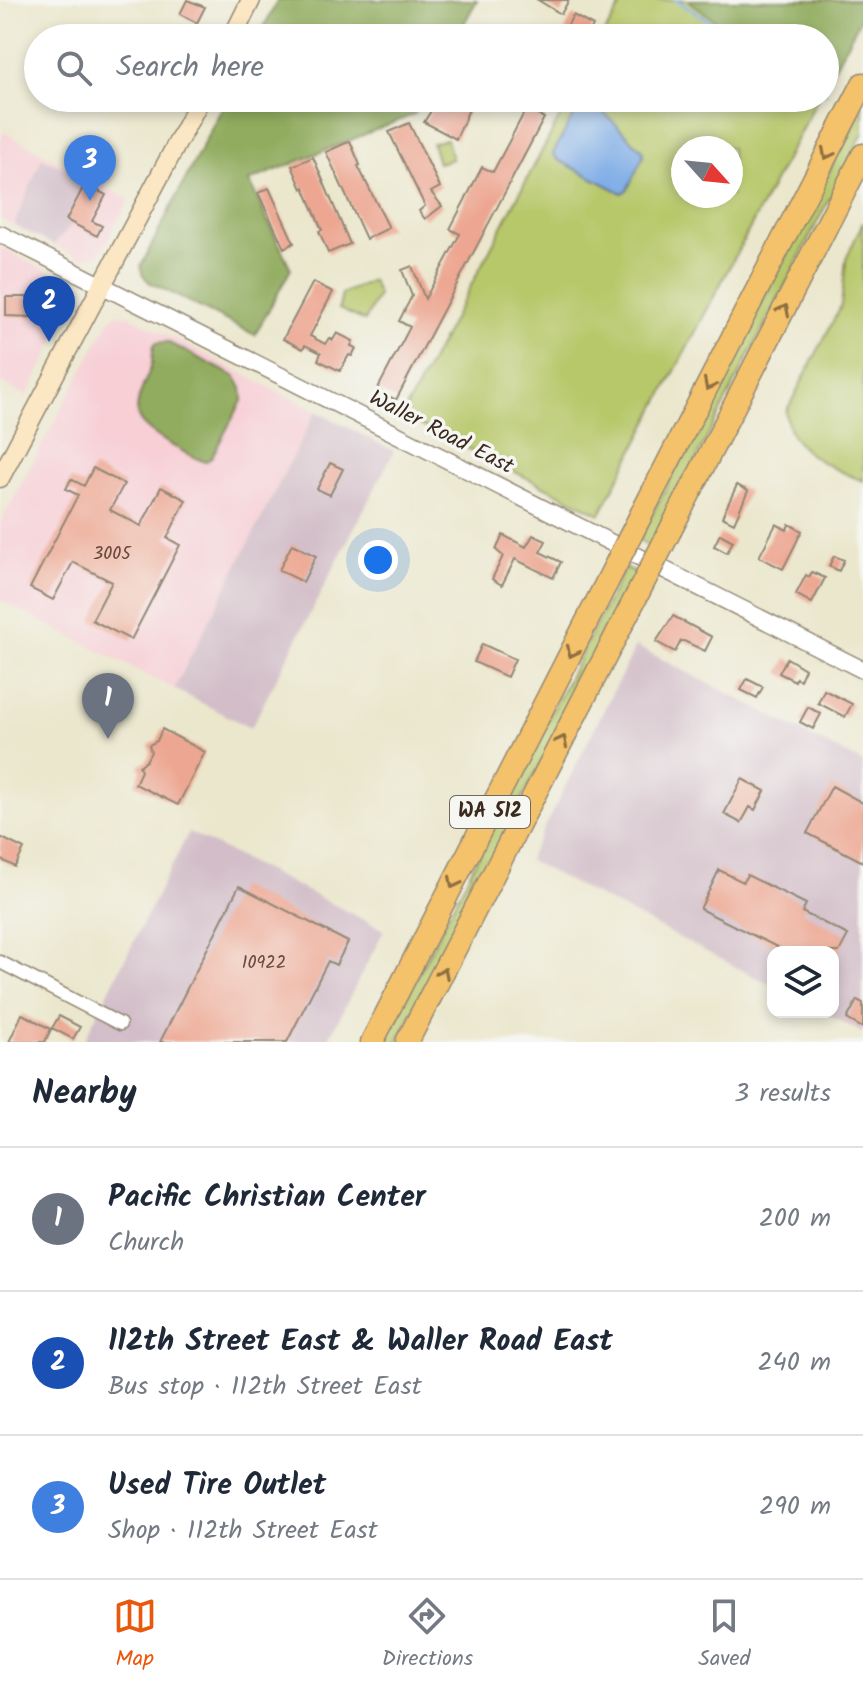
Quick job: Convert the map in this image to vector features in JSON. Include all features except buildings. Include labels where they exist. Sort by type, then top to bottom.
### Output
[{"type":"highway","name":"WA 512","points":[[372,1042],[863,84]]},
{"type":"highway","name":"WA 512","points":[[407,1042],[863,155]]},
{"type":"main road","points":[[239,24],[251,0]]},
{"type":"main road","points":[[0,478],[194,112]]},
{"type":"street","name":"Waller Road East","points":[[0,234],[863,670]]},
{"type":"street","points":[[0,962],[120,1024]]},
{"type":"shaded area","points":[[4,132],[129,200],[100,254],[80,258],[0,219],[0,141]]},
{"type":"shaded area","points":[[42,158],[86,179],[66,219],[73,223],[54,245],[14,225]]},
{"type":"shaded area","points":[[0,247],[71,283],[75,301],[27,396],[0,383]]},
{"type":"shaded area","points":[[116,314],[130,316],[316,411],[174,689],[0,600],[0,523],[109,321]]},
{"type":"shaded area","points":[[316,411],[394,451],[251,728],[174,689]]},
{"type":"shaded area","points":[[636,646],[863,763],[863,1033],[834,1018],[839,1018],[839,946],[767,946],[767,983],[528,860]]},
{"type":"shaded area","points":[[189,832],[384,930],[327,1042],[83,1042]]},
{"type":"green space","points":[[278,0],[477,0],[464,24],[265,24]]},
{"type":"green space","points":[[624,0],[688,0],[720,24],[610,24]]},
{"type":"green space","points":[[688,0],[863,0],[863,14],[839,59],[839,24],[720,24]]},
{"type":"green space","points":[[863,106],[863,133],[651,547],[639,540]]},
{"type":"green space","points":[[220,112],[416,112],[249,181],[291,269],[255,335],[149,282],[142,274],[141,266]]},
{"type":"green space","points":[[563,112],[576,112],[553,154],[558,160],[622,193],[643,151],[603,112],[811,112],[600,514],[402,416]]},
{"type":"green space","points":[[447,139],[452,159],[438,163],[432,143]]},
{"type":"green space","points":[[863,222],[863,481],[825,464],[802,448],[788,426],[786,412],[841,306],[846,259]]},
{"type":"green space","points":[[372,280],[378,295],[365,321],[339,309],[342,294]]},
{"type":"green space","points":[[167,342],[236,377],[242,388],[243,399],[211,458],[205,462],[157,436],[138,416],[139,398],[151,367],[155,343]]},
{"type":"green space","points":[[625,568],[638,573],[397,1042],[384,1042]]},
{"type":"water","points":[[575,112],[603,112],[643,151],[643,157],[627,190],[622,193],[558,160],[553,154]]},
{"type":"waterway","points":[[676,0],[715,24]]},
{"type":"place","name":"Used Tire Outlet","points":[[90,201]]},
{"type":"place","name":"112th Street East & Waller Road East","points":[[49,342]]},
{"type":"place","name":"Pacific Christian Center","points":[[108,739]]}]
